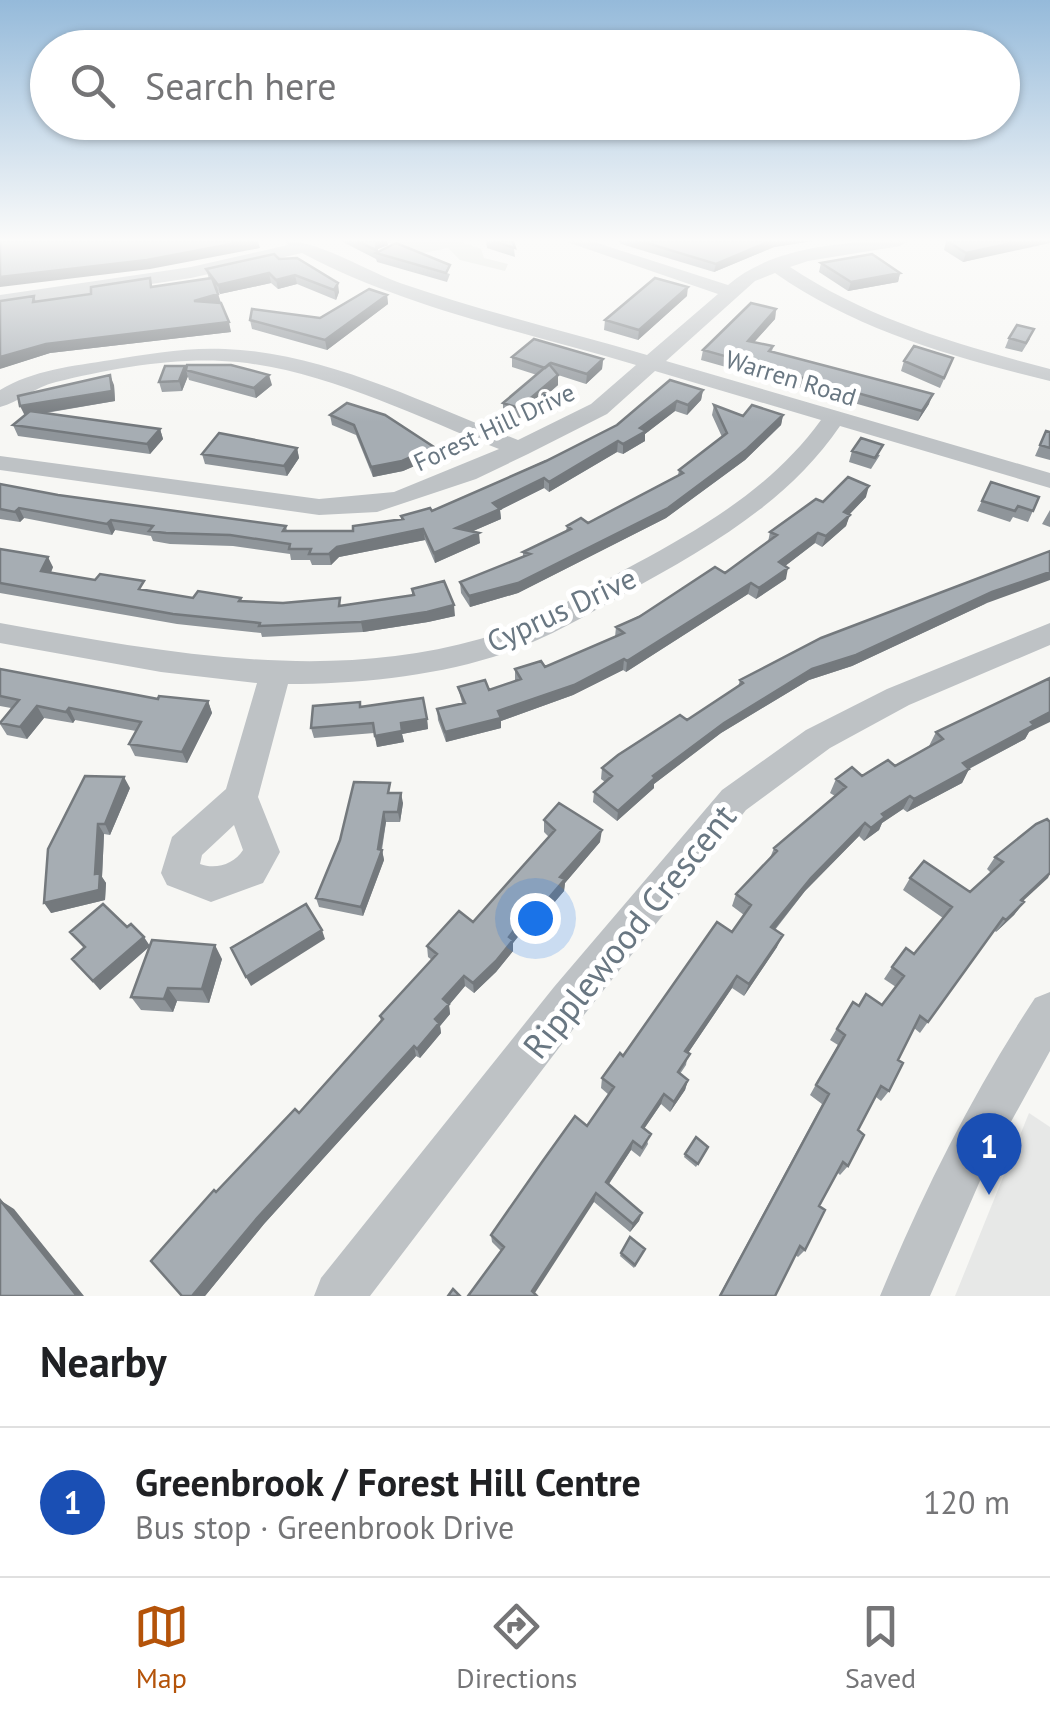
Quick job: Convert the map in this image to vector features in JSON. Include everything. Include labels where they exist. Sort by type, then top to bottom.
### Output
[{"type":"street","name":"Warren Road","points":[[442,301],[1050,481]]},
{"type":"street","name":"Forest Hill Drive","points":[[0,463],[276,502],[348,507],[425,491],[599,410],[719,301]]},
{"type":"street","points":[[832,301],[889,330],[1050,376]]},
{"type":"street","points":[[0,400],[28,383],[54,375],[176,356],[235,356],[313,370],[520,450]]},
{"type":"street","name":"Cyprus Drive","points":[[0,633],[195,669],[275,675],[378,670],[492,646],[574,610],[673,554],[774,488],[833,419]]},
{"type":"street","name":"Ripplewood Crescent","points":[[339,1296],[569,1001],[734,800],[818,739],[898,697],[1050,633]]},
{"type":"street","points":[[241,797],[275,675]]},
{"type":"street","points":[[904,1296],[968,1149],[1012,1070],[1050,1013]]},
{"type":"shaded area","points":[[1029,1113],[1050,1127],[1050,1296],[955,1296]]},
{"type":"building","points":[[0,301],[221,303],[229,322],[46,344],[0,357]]},
{"type":"building","points":[[348,301],[378,301],[325,340],[250,320],[252,309],[320,318]]},
{"type":"building","points":[[627,301],[671,301],[639,330],[605,320]]},
{"type":"building","points":[[751,303],[776,309],[748,341],[773,346],[769,351],[933,394],[922,411],[703,350]]},
{"type":"building","points":[[1017,325],[1034,329],[1026,343],[1009,338]]},
{"type":"building","points":[[534,339],[603,359],[587,374],[551,363],[545,368],[512,357]]},
{"type":"building","points":[[914,346],[953,358],[944,378],[904,361]]},
{"type":"building","points":[[549,364],[558,375],[519,408],[503,403]]},
{"type":"building","points":[[187,365],[231,365],[269,375],[254,388],[186,370]]},
{"type":"building","points":[[165,366],[185,366],[179,381],[159,382]]},
{"type":"building","points":[[110,375],[112,391],[20,406],[18,396]]},
{"type":"building","points":[[670,380],[703,390],[688,405],[677,401],[640,428],[646,431],[623,444],[618,441],[549,482],[544,478],[493,503],[500,509],[456,528],[479,533],[434,553],[423,529],[337,547],[329,554],[309,554],[311,549],[289,549],[290,544],[230,535],[166,533],[149,531],[153,526],[111,520],[107,524],[19,508],[15,512],[0,509],[0,484],[286,526],[283,531],[353,531],[353,526],[403,519],[401,516],[430,508],[432,511],[546,461],[617,425]]},
{"type":"building","points":[[347,403],[385,415],[434,447],[402,461],[371,467],[354,425],[330,415]]},
{"type":"building","points":[[714,405],[743,416],[752,405],[783,415],[747,449],[668,508],[518,583],[469,596],[460,582],[530,554],[523,552],[571,529],[567,526],[581,518],[588,523],[683,473],[679,470],[727,433]]},
{"type":"building","points":[[30,411],[160,429],[147,444],[13,425]]},
{"type":"building","points":[[1046,431],[1050,432],[1050,448],[1040,445]]},
{"type":"building","points":[[219,433],[297,448],[284,466],[202,454]]},
{"type":"building","points":[[861,438],[883,445],[875,458],[852,451]]},
{"type":"building","points":[[848,477],[869,486],[844,512],[850,515],[826,536],[818,533],[779,562],[788,568],[759,588],[751,583],[627,661],[624,659],[574,685],[498,711],[501,718],[445,732],[437,709],[465,703],[458,687],[485,680],[489,690],[521,679],[515,669],[541,661],[545,667],[624,633],[616,627],[639,617],[715,567],[725,573],[777,535],[770,532],[816,499],[823,502]]},
{"type":"building","points":[[991,482],[1039,497],[1033,511],[1018,506],[1015,511],[982,501]]},
{"type":"building","points":[[0,549],[48,557],[41,571],[95,580],[100,574],[144,581],[139,589],[193,598],[198,591],[241,598],[239,601],[283,603],[340,598],[339,606],[414,595],[412,589],[444,581],[454,605],[361,622],[259,626],[260,623],[173,614],[0,583]]},
{"type":"building","points":[[1050,551],[1050,572],[992,592],[856,655],[812,669],[724,723],[653,776],[618,811],[594,792],[612,776],[602,768],[618,755],[680,715],[687,720],[743,683],[740,680],[821,638]]},
{"type":"building","points":[[0,669],[158,699],[159,696],[208,701],[182,752],[129,744],[141,722],[69,708],[66,712],[37,706],[20,727],[0,723],[19,700],[0,696]]},
{"type":"building","points":[[1050,678],[1050,712],[1031,722],[1034,725],[963,763],[969,769],[914,799],[910,796],[882,814],[885,817],[871,828],[865,823],[811,878],[771,927],[783,935],[749,984],[737,976],[685,1051],[690,1054],[678,1072],[688,1080],[674,1102],[664,1094],[642,1127],[651,1134],[642,1148],[633,1141],[606,1182],[642,1213],[633,1224],[596,1193],[532,1291],[537,1296],[468,1296],[504,1247],[491,1235],[542,1162],[575,1116],[587,1126],[614,1087],[602,1078],[620,1053],[623,1056],[717,922],[732,932],[751,905],[736,894],[777,851],[774,848],[846,787],[836,779],[852,767],[862,776],[888,760],[895,766],[943,739],[936,732]]},
{"type":"building","points":[[423,698],[427,719],[401,723],[402,731],[375,736],[373,723],[311,728],[313,706],[360,702],[360,707]]},
{"type":"building","points":[[85,776],[124,777],[105,824],[98,824],[95,874],[100,873],[99,890],[44,903],[48,849]]},
{"type":"building","points":[[354,782],[390,783],[388,793],[401,793],[398,812],[384,812],[378,849],[382,850],[361,907],[316,898],[340,840]]},
{"type":"building","points":[[559,803],[602,830],[560,877],[565,879],[518,925],[509,937],[513,940],[496,961],[473,983],[464,976],[443,999],[449,1004],[417,1049],[414,1046],[258,1217],[192,1296],[182,1296],[151,1261],[214,1190],[295,1109],[299,1113],[383,1019],[380,1016],[437,954],[427,946],[459,911],[473,922],[555,830],[544,820]]},
{"type":"building","points":[[1047,819],[1050,873],[1006,920],[1003,918],[928,1022],[920,1016],[898,1060],[903,1063],[889,1091],[881,1086],[858,1130],[864,1135],[848,1166],[843,1162],[819,1206],[825,1210],[805,1250],[800,1246],[775,1296],[720,1296],[829,1094],[816,1085],[845,1035],[837,1029],[853,1002],[859,1006],[866,994],[882,1005],[904,976],[892,967],[906,948],[914,954],[952,907],[910,878],[924,861],[970,892],[1003,862],[995,857]]},
{"type":"building","points":[[103,904],[144,937],[93,981],[72,959],[85,947],[70,932]]},
{"type":"building","points":[[306,904],[322,930],[246,977],[231,948]]},
{"type":"building","points":[[152,940],[215,945],[202,989],[168,988],[164,999],[131,997]]},
{"type":"building","points":[[696,1137],[708,1147],[698,1164],[685,1154]]},
{"type":"building","points":[[0,1200],[77,1296],[0,1296]]},
{"type":"building","points":[[630,1237],[645,1249],[635,1265],[621,1253]]},
{"type":"place","name":"Greenbrook / Forest Hill Centre","points":[[989,1195]]}]
